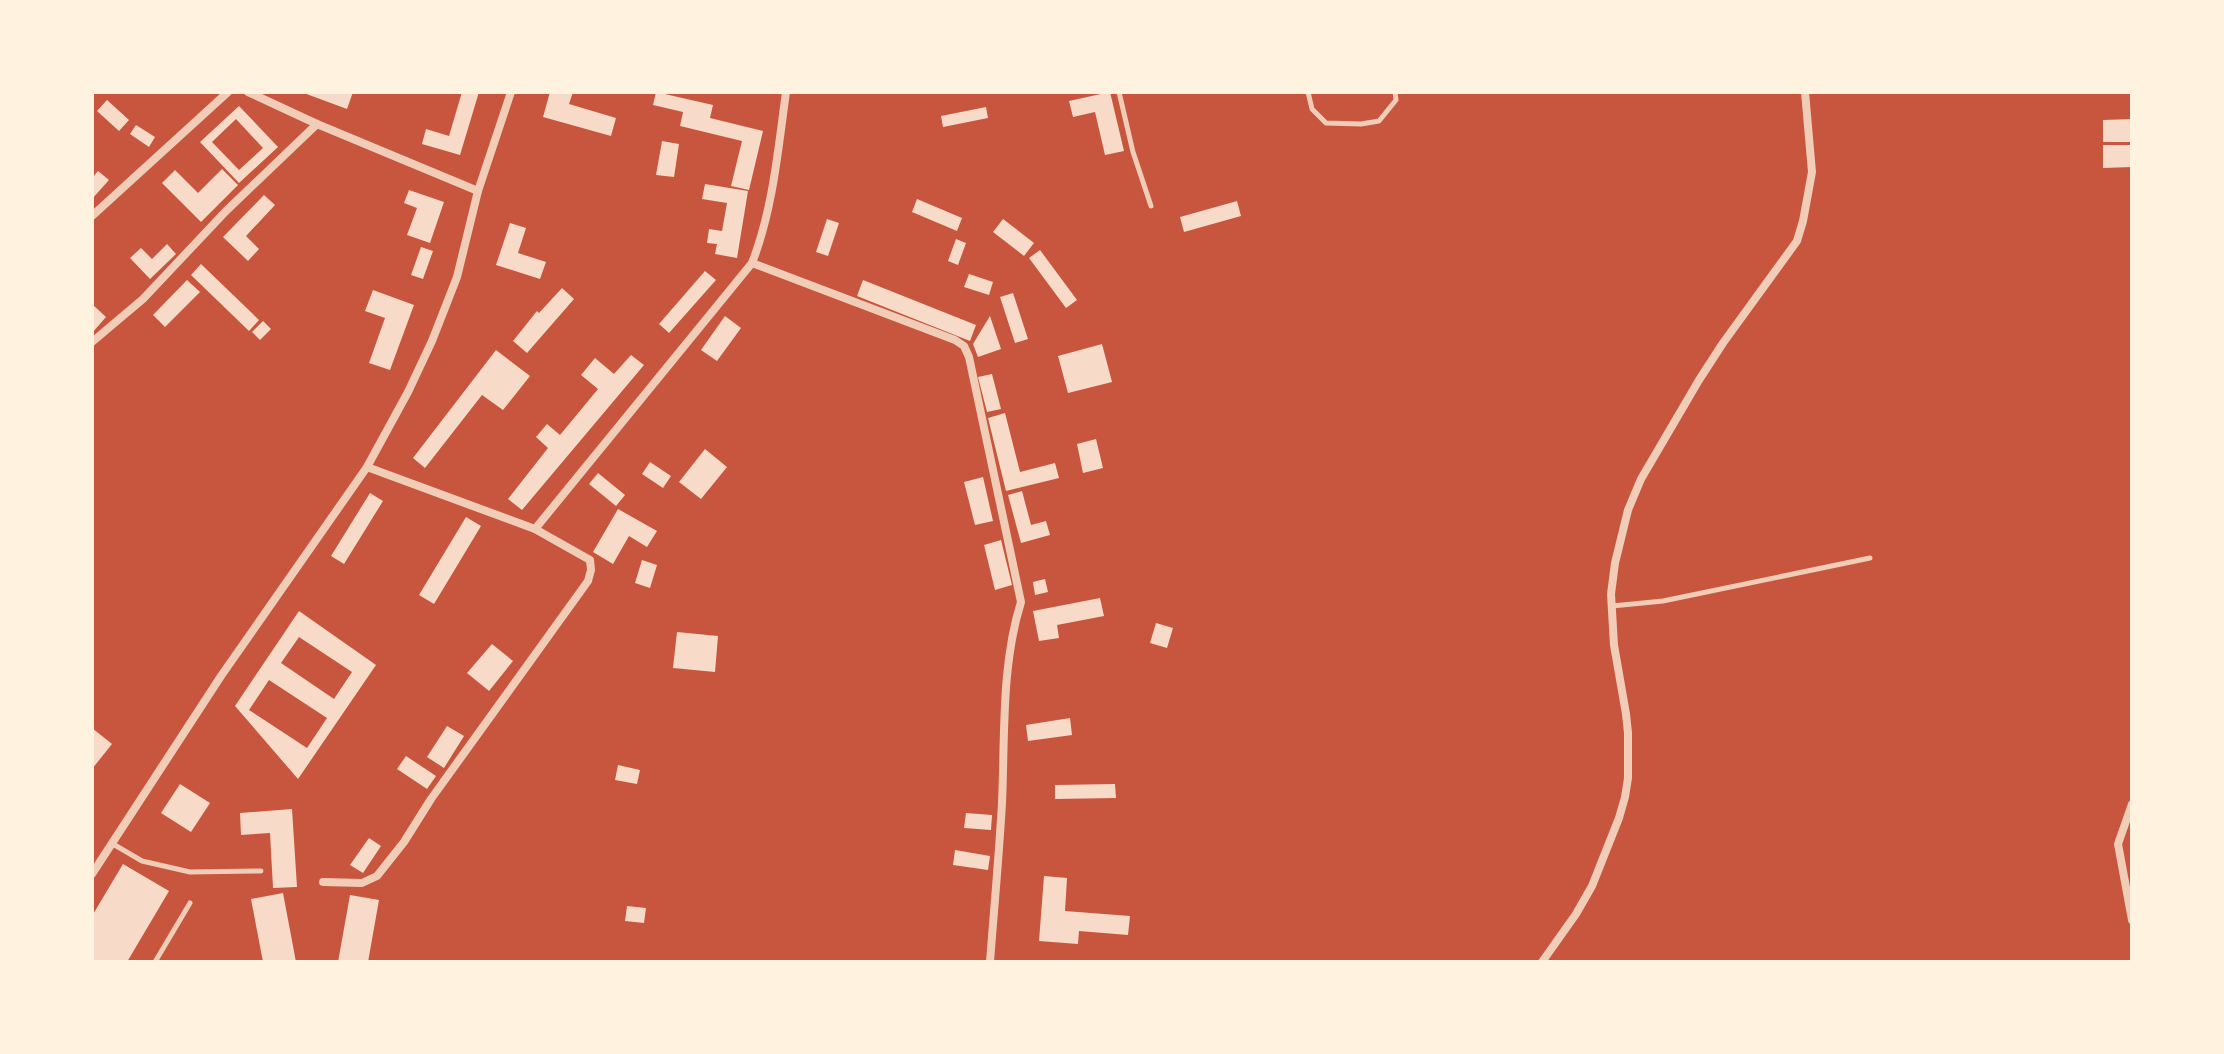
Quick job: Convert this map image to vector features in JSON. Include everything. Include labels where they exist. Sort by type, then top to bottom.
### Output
[{"type":"street","points":[[92,216],[228,92]]},
{"type":"street","points":[[248,92],[478,191]]},
{"type":"street","points":[[92,874],[221,676],[367,467],[408,392],[457,277],[478,191],[511,92]]},
{"type":"street","points":[[535,529],[752,263],[771,196],[786,92]]},
{"type":"street","points":[[1542,962],[1592,886],[1625,797],[1628,763],[1626,714],[1611,606],[1615,563],[1628,510],[1641,479],[1715,355],[1797,241],[1812,172],[1805,92]]},
{"type":"street","points":[[92,342],[143,299],[226,211],[317,124]]},
{"type":"street","points":[[752,263],[955,340],[964,346],[969,357],[1021,602],[1013,628],[1006,682],[1002,807],[990,962]]},
{"type":"street","points":[[323,882],[362,883],[377,876],[588,581],[591,570],[590,560],[535,529],[367,467]]},
{"type":"street","points":[[2132,804],[2118,844],[2132,920]]},
{"type":"lane","points":[[1119,92],[1133,152],[1151,206]]},
{"type":"lane","points":[[1308,92],[1312,109],[1326,123],[1361,124],[1379,121],[1396,100],[1395,92]]},
{"type":"lane","points":[[1611,606],[1663,601],[1870,558]]},
{"type":"lane","points":[[112,843],[142,861],[190,872],[261,871]]},
{"type":"lane","points":[[155,962],[190,903]]},
{"type":"building","points":[[301,92],[353,92],[347,109]]},
{"type":"building","points":[[462,92],[479,92],[460,155],[422,144],[426,129],[449,136]]},
{"type":"building","points":[[550,92],[573,92],[569,104],[616,118],[611,136],[543,117]]},
{"type":"building","points":[[656,92],[713,105],[710,118],[763,131],[749,190],[731,186],[742,141],[680,126],[683,112],[653,105]]},
{"type":"building","points":[[1110,92],[1124,151],[1105,155],[1095,112],[1073,117],[1069,101]]},
{"type":"building","points":[[107,100],[129,120],[119,131],[97,111]]},
{"type":"building","points":[[239,106],[278,147],[239,183],[200,142]],"holes":[[[236,119],[263,148],[239,170],[212,142]]]},
{"type":"building","points":[[986,107],[988,118],[943,127],[941,116]]},
{"type":"building","points":[[2132,119],[2132,142],[2103,142],[2103,120]]},
{"type":"building","points":[[136,125],[155,137],[149,147],[130,134]]},
{"type":"building","points":[[662,141],[679,144],[674,177],[656,175]]},
{"type":"building","points":[[2103,145],[2132,145],[2132,167],[2103,168]]},
{"type":"building","points":[[222,169],[238,185],[201,222],[162,183],[175,170],[198,193]]},
{"type":"building","points":[[98,171],[109,180],[92,199],[92,178]]},
{"type":"building","points":[[705,184],[748,191],[737,258],[715,254],[717,244],[707,243],[709,229],[722,231],[727,203],[702,199]]},
{"type":"building","points":[[409,190],[444,202],[430,243],[407,235],[417,208],[404,203]]},
{"type":"building","points":[[264,195],[275,205],[246,236],[259,249],[248,261],[223,237]]},
{"type":"building","points":[[917,199],[962,218],[957,231],[912,212]]},
{"type":"building","points":[[1237,201],[1241,216],[1184,232],[1180,217]]},
{"type":"building","points":[[827,219],[839,223],[828,256],[816,252]]},
{"type":"building","points":[[1003,219],[1034,243],[1024,256],[993,232]]},
{"type":"building","points":[[510,223],[526,228],[518,253],[546,262],[540,279],[496,265]]},
{"type":"building","points":[[956,239],[966,243],[958,265],[948,261]]},
{"type":"building","points":[[167,244],[176,254],[150,279],[130,258],[141,248],[152,259]]},
{"type":"building","points":[[421,247],[433,251],[423,279],[411,275]]},
{"type":"building","points":[[1040,250],[1077,300],[1066,308],[1029,258]]},
{"type":"building","points":[[201,264],[259,320],[249,331],[191,275]]},
{"type":"building","points":[[705,271],[716,280],[669,333],[659,324]]},
{"type":"building","points":[[969,274],[993,282],[989,295],[964,287]]},
{"type":"building","points":[[187,280],[200,292],[165,327],[153,315]]},
{"type":"building","points":[[863,280],[976,325],[970,341],[857,296]]},
{"type":"building","points":[[562,288],[574,299],[527,353],[513,341],[537,311],[539,313]]},
{"type":"building","points":[[373,290],[414,305],[390,370],[369,363],[385,318],[365,311]]},
{"type":"building","points":[[1013,293],[1028,339],[1015,343],[1000,297]]},
{"type":"building","points":[[92,304],[106,317],[92,333]]},
{"type":"building","points":[[725,316],[741,328],[717,361],[701,350]]},
{"type":"building","points":[[990,316],[1001,349],[978,357],[973,344]]},
{"type":"building","points":[[263,321],[271,329],[260,340],[252,332]]},
{"type":"building","points":[[1102,344],[1112,382],[1068,393],[1058,356]]},
{"type":"building","points":[[496,350],[530,376],[503,410],[482,395],[425,468],[413,458]]},
{"type":"building","points":[[631,355],[644,365],[522,510],[508,499],[548,448],[536,437],[547,424],[560,435],[598,389],[581,375],[595,358],[614,374]]},
{"type":"building","points":[[992,374],[1001,409],[987,412],[978,377]]},
{"type":"building","points":[[1005,413],[1020,472],[1055,463],[1059,478],[1006,491],[988,418]]},
{"type":"building","points":[[1096,439],[1103,468],[1083,473],[1077,444]]},
{"type":"building","points":[[705,449],[727,467],[701,499],[679,482]]},
{"type":"building","points":[[650,462],[671,476],[663,488],[642,474]]},
{"type":"building","points":[[598,473],[625,495],[616,506],[589,484]]},
{"type":"building","points":[[983,477],[993,521],[975,525],[964,482]]},
{"type":"building","points":[[1022,491],[1031,525],[1046,521],[1050,535],[1021,543],[1008,495]]},
{"type":"building","points":[[370,493],[383,501],[344,564],[331,556]]},
{"type":"building","points":[[618,509],[657,531],[647,547],[629,536],[613,564],[593,552]]},
{"type":"building","points":[[466,517],[481,526],[434,604],[419,595]]},
{"type":"building","points":[[1001,540],[1012,585],[995,590],[984,545]]},
{"type":"building","points":[[642,560],[657,565],[650,588],[635,583]]},
{"type":"building","points":[[1045,579],[1048,592],[1035,595],[1033,582]]},
{"type":"building","points":[[1100,598],[1104,616],[1057,625],[1059,638],[1039,641],[1033,611]]},
{"type":"building","points":[[299,611],[376,665],[298,779],[235,706]],"holes":[[[299,637],[352,672],[334,699],[281,663]],[[269,680],[327,718],[307,748],[249,710]]]},
{"type":"building","points":[[1156,623],[1173,628],[1167,648],[1150,643]]},
{"type":"building","points":[[677,632],[718,636],[715,672],[673,668]]},
{"type":"building","points":[[492,644],[513,661],[489,691],[467,673]]},
{"type":"building","points":[[1070,718],[1072,735],[1028,741],[1026,725]]},
{"type":"building","points":[[447,726],[464,736],[444,768],[427,757]]},
{"type":"building","points":[[92,728],[112,744],[92,769]]},
{"type":"building","points":[[406,756],[436,776],[427,789],[397,769]]},
{"type":"building","points":[[618,765],[640,770],[637,784],[615,780]]},
{"type":"building","points":[[180,784],[210,803],[191,832],[161,813]]},
{"type":"building","points":[[1115,784],[1116,798],[1055,799],[1055,785]]},
{"type":"building","points":[[292,809],[297,887],[273,888],[270,833],[241,835],[240,813]]},
{"type":"building","points":[[966,813],[992,815],[991,830],[964,828]]},
{"type":"building","points":[[369,838],[381,846],[363,873],[350,865]]},
{"type":"building","points":[[955,850],[990,856],[988,870],[953,865]]},
{"type":"building","points":[[123,864],[169,891],[127,962],[92,962],[92,916]]},
{"type":"building","points":[[1044,876],[1067,878],[1065,911],[1130,916],[1128,935],[1079,931],[1078,944],[1039,941]]},
{"type":"building","points":[[283,893],[296,962],[263,962],[251,899]]},
{"type":"building","points":[[350,895],[379,900],[368,962],[338,962]]},
{"type":"building","points":[[627,906],[646,908],[644,923],[625,921]]}]
